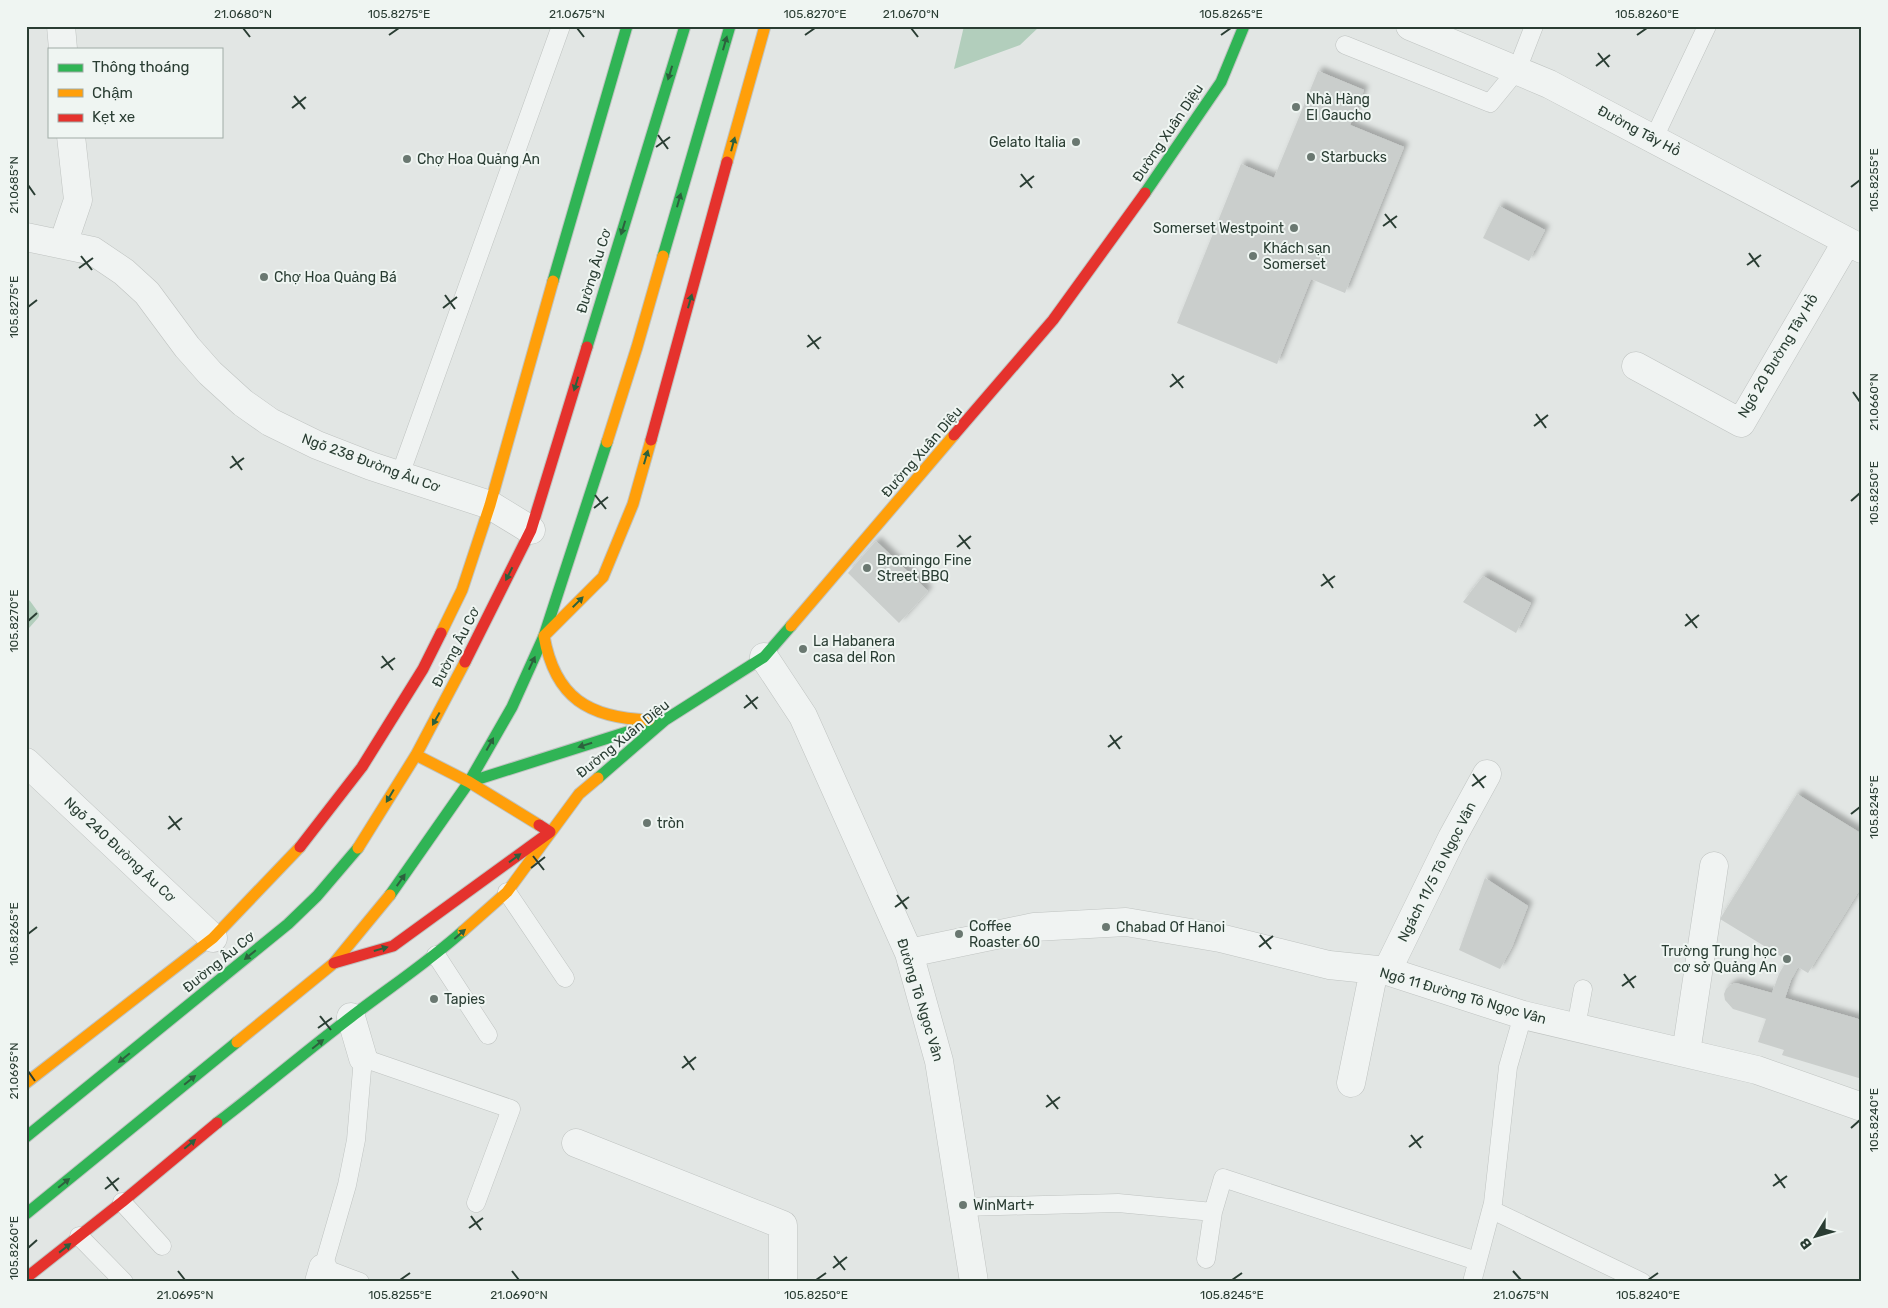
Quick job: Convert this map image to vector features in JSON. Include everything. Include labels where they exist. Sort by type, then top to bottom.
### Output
[{"type":"street","points":[[61,26],[63,48]]},
{"type":"street","name":"Đường Âu Cơ","points":[[26,1084],[213,938],[292,856],[362,767],[423,669],[462,590],[490,505],[563,245],[628,26]]},
{"type":"street","name":"Đường Âu Cơ","points":[[26,1137],[288,924],[317,896],[360,846],[416,755],[441,710],[531,530],[685,26]]},
{"type":"street","points":[[26,1214],[334,962],[398,885],[469,782],[512,707],[544,636],[637,347],[730,26]]},
{"type":"street","points":[[544,636],[602,578],[633,504],[765,26]]},
{"type":"street","name":"Đường Xuân Diệu","points":[[550,832],[579,794],[665,720],[764,657],[1053,320],[1171,157],[1221,82],[1244,26]]},
{"type":"street","name":"Đường Tây Hồ","points":[[1410,26],[1549,84],[1854,245]]},
{"type":"street","points":[[63,244],[78,200],[72,138]]},
{"type":"street","name":"Ngõ 238 Đường Âu Cơ","points":[[26,237],[93,250],[124,272],[147,293],[187,347],[210,373],[243,403],[270,422],[317,445],[490,505],[531,530]]},
{"type":"street","name":"Ngõ 20 Đường Tây Hồ","points":[[1636,366],[1741,422],[1854,245]]},
{"type":"street","points":[[544,636],[552,668],[559,679],[573,696],[592,711],[615,717],[665,720]]},
{"type":"street","name":"Đường Tô Ngọc Vân","points":[[764,657],[803,716],[909,952],[939,1061],[974,1282]]},
{"type":"street","points":[[469,782],[665,720]]},
{"type":"street","points":[[416,755],[469,782],[550,832]]},
{"type":"street","name":"Ngõ 240 Đường Âu Cơ","points":[[26,762],[213,938]]},
{"type":"street","name":"Ngách 11/5 Tô Ngọc Vân","points":[[1351,1083],[1380,970],[1487,774]]},
{"type":"street","points":[[26,1278],[122,1202],[210,1128],[266,1086],[351,1017],[436,955],[507,892],[550,832]]},
{"type":"street","points":[[334,962],[393,946],[550,832]]},
{"type":"street","points":[[1686,1053],[1714,866]]},
{"type":"street","name":"Ngõ 11 Đường Tô Ngọc Vân","points":[[909,952],[1034,927],[1126,922],[1220,938],[1329,965],[1380,970],[1523,1015],[1757,1070],[1862,1107]]},
{"type":"street","points":[[351,1017],[363,1058]]},
{"type":"street","points":[[576,1143],[784,1225],[783,1282]]},
{"type":"lane","points":[[400,475],[561,26]]},
{"type":"lane","points":[[1346,45],[1490,104],[1517,70],[1534,26]]},
{"type":"lane","points":[[1654,138],[1707,26]]},
{"type":"lane","points":[[507,892],[565,978]]},
{"type":"lane","points":[[436,955],[488,1035]]},
{"type":"lane","points":[[1576,1027],[1583,989]]},
{"type":"lane","points":[[1472,1282],[1492,1210],[1508,1067],[1523,1015]]},
{"type":"lane","points":[[360,1282],[321,1275],[347,1185],[356,1140],[363,1058],[511,1109],[476,1203]]},
{"type":"lane","points":[[1206,1259],[1213,1212],[1223,1178],[1477,1261]]},
{"type":"lane","points":[[122,1202],[162,1246]]},
{"type":"lane","points":[[963,1207],[1118,1204],[1213,1212]]},
{"type":"lane","points":[[1492,1210],[1642,1282]]},
{"type":"lane","points":[[79,1236],[124,1282]]},
{"type":"shaded area","points":[[964,26],[1040,26],[1020,45],[954,69]]},
{"type":"building","name":"Somerset Westpoint","points":[[1318,71],[1364,90],[1350,125],[1404,147],[1345,293],[1311,279],[1277,364],[1177,323],[1241,164],[1274,178]]},
{"type":"building","points":[[1499,206],[1545,230],[1529,261],[1483,238]]},
{"type":"building","points":[[876,541],[928,591],[899,623],[848,573]]},
{"type":"building","points":[[1483,576],[1531,603],[1516,633],[1463,602]]},
{"type":"building","points":[[1797,794],[1862,834],[1862,886],[1808,973],[1798,967],[1785,998],[1862,1020],[1862,1079],[1782,1055],[1784,1050],[1758,1042],[1766,1019],[1733,1009],[1725,1000],[1724,994],[1726,989],[1736,983],[1772,993],[1787,960],[1720,919]]},
{"type":"building","points":[[1485,878],[1528,906],[1512,947],[1500,969],[1459,950]]},
{"type":"waterway","points":[[26,604],[34,615],[26,624]]},
{"type":"traffic: fast","points":[[553,281],[627,26]]},
{"type":"traffic: fast","points":[[587,347],[685,26]]},
{"type":"traffic: fast","points":[[663,256],[730,26]]},
{"type":"traffic: fast","points":[[1145,193],[1221,82],[1244,26]]},
{"type":"traffic: fast","points":[[390,895],[469,782],[512,707],[544,636],[607,442]]},
{"type":"traffic: fast","points":[[598,778],[665,720],[764,657],[791,626]]},
{"type":"traffic: fast","points":[[469,782],[665,720]]},
{"type":"traffic: fast","points":[[26,1137],[288,924],[317,896],[358,848]]},
{"type":"traffic: fast","points":[[217,1123],[463,931]]},
{"type":"traffic: fast","points":[[26,1214],[237,1042]]},
{"type":"traffic: slow","points":[[727,162],[765,26]]},
{"type":"traffic: slow","points":[[607,442],[663,256]]},
{"type":"traffic: slow","points":[[441,633],[462,590],[490,505],[553,281]]},
{"type":"traffic: slow","points":[[791,626],[954,435]]},
{"type":"traffic: slow","points":[[544,636],[603,577],[633,504],[651,440]]},
{"type":"traffic: slow","points":[[544,636],[549,657],[557,675],[566,689],[578,700],[592,709],[609,715],[649,720]]},
{"type":"traffic: slow","points":[[358,848],[416,755],[465,662]]},
{"type":"traffic: slow","points":[[416,755],[469,782],[539,825]]},
{"type":"traffic: slow","points":[[463,931],[507,892],[579,794],[598,778]]},
{"type":"traffic: slow","points":[[26,1083],[213,938],[300,847]]},
{"type":"traffic: slow","points":[[237,1042],[334,963],[390,895]]},
{"type":"traffic: jam","points":[[651,440],[727,162]]},
{"type":"traffic: jam","points":[[954,435],[1053,320],[1145,193]]},
{"type":"traffic: jam","points":[[465,662],[531,530],[587,347]]},
{"type":"traffic: jam","points":[[300,847],[362,767],[423,669],[441,633]]},
{"type":"traffic: jam","points":[[334,963],[393,946],[550,832],[539,825]]},
{"type":"traffic: jam","points":[[26,1278],[217,1123]]},
{"type":"place","name":"Nhà Hàng El Gaucho","points":[[1296,107]]},
{"type":"place","name":"Gelato Italia","points":[[1076,142]]},
{"type":"place","name":"Starbucks","points":[[1311,157]]},
{"type":"place","name":"Chợ Hoa Quảng An","points":[[407,159]]},
{"type":"place","name":"Somerset Westpoint","points":[[1294,228]]},
{"type":"place","name":"Khách sạn Somerset","points":[[1253,256]]},
{"type":"place","name":"Chợ Hoa Quảng Bá","points":[[264,277]]},
{"type":"place","name":"Bromingo Fine Street BBQ","points":[[867,568]]},
{"type":"place","name":"La Habanera casa del Ron","points":[[803,649]]},
{"type":"place","name":"tròn","points":[[647,823]]},
{"type":"place","name":"Chabad Of Hanoi","points":[[1106,927]]},
{"type":"place","name":"Coffee Roaster 60","points":[[959,934]]},
{"type":"place","name":"Trường Trung học cơ sở Quảng An","points":[[1787,959]]},
{"type":"place","name":"Tapies","points":[[434,999]]},
{"type":"place","name":"WinMart+","points":[[963,1205]]}]
